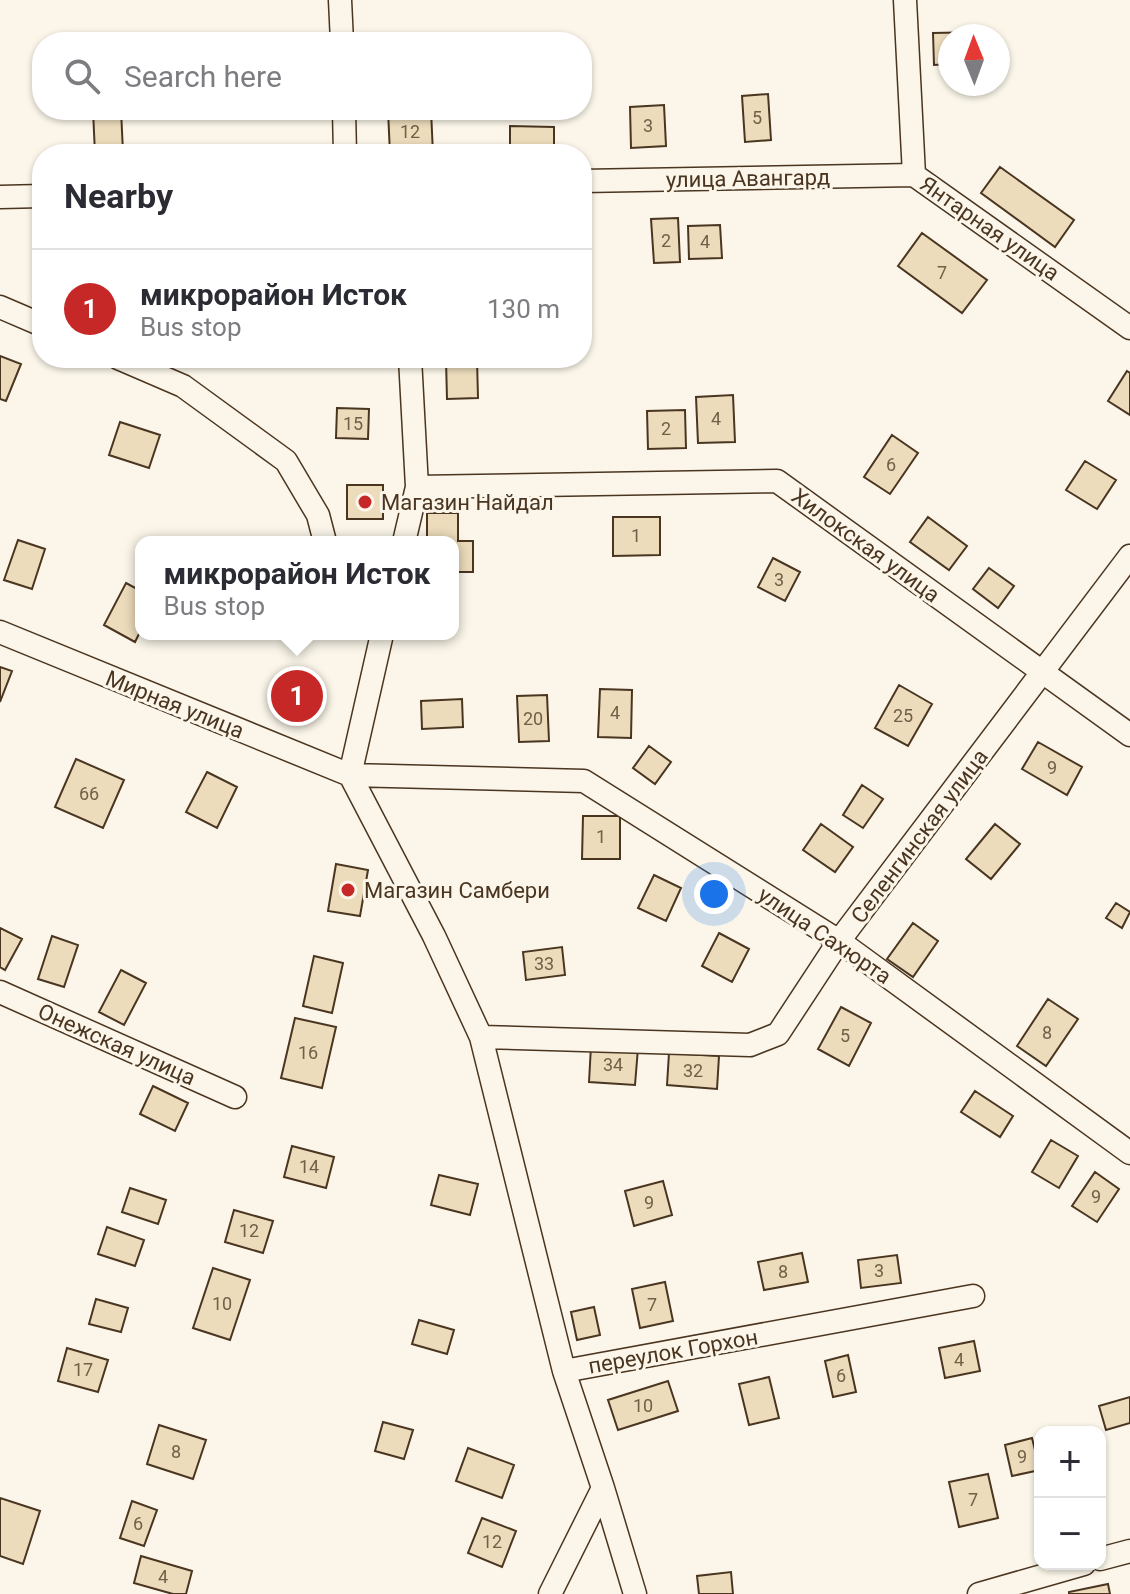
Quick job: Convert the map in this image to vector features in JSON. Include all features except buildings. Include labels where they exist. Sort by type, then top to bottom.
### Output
[{"type":"street","points":[[340,0],[342,32]]},
{"type":"street","name":"Янтарная улица","points":[[905,0],[914,175],[1130,328]]},
{"type":"street","points":[[344,120],[345,144]]},
{"type":"street","name":"улица Авангард","points":[[592,181],[914,175]]},
{"type":"street","points":[[0,197],[32,196]]},
{"type":"street","points":[[0,307],[32,321]]},
{"type":"street","points":[[141,368],[183,386],[286,461],[318,515],[323,536]]},
{"type":"street","points":[[405,536],[417,487],[411,368]]},
{"type":"street","name":"Хилокская улица","points":[[417,487],[777,481],[1130,735]]},
{"type":"street","name":"Селенгинская улица","points":[[481,1037],[750,1045],[778,1034],[839,941],[1130,556]]},
{"type":"street","name":"Мирная улица","points":[[0,632],[350,775]]},
{"type":"street","points":[[381,640],[350,775],[434,936],[481,1037],[564,1371]]},
{"type":"street","name":"улица Сахюрта","points":[[350,775],[584,781],[839,941],[1130,1153]]},
{"type":"street","name":"Онежская улица","points":[[0,992],[235,1097]]},
{"type":"street","name":"переулок Горхон","points":[[635,1594],[564,1371],[973,1296]]},
{"type":"street","points":[[550,1594],[603,1488]]},
{"type":"street","points":[[1106,1557],[1130,1551]]},
{"type":"street","points":[[979,1594],[1063,1570]]},
{"type":"place","name":"Магазин Найдал","points":[[365,502]]},
{"type":"place","name":"микрорайон Исток","points":[[297,696]]},
{"type":"place","name":"Магазин Самбери","points":[[348,890]]}]
